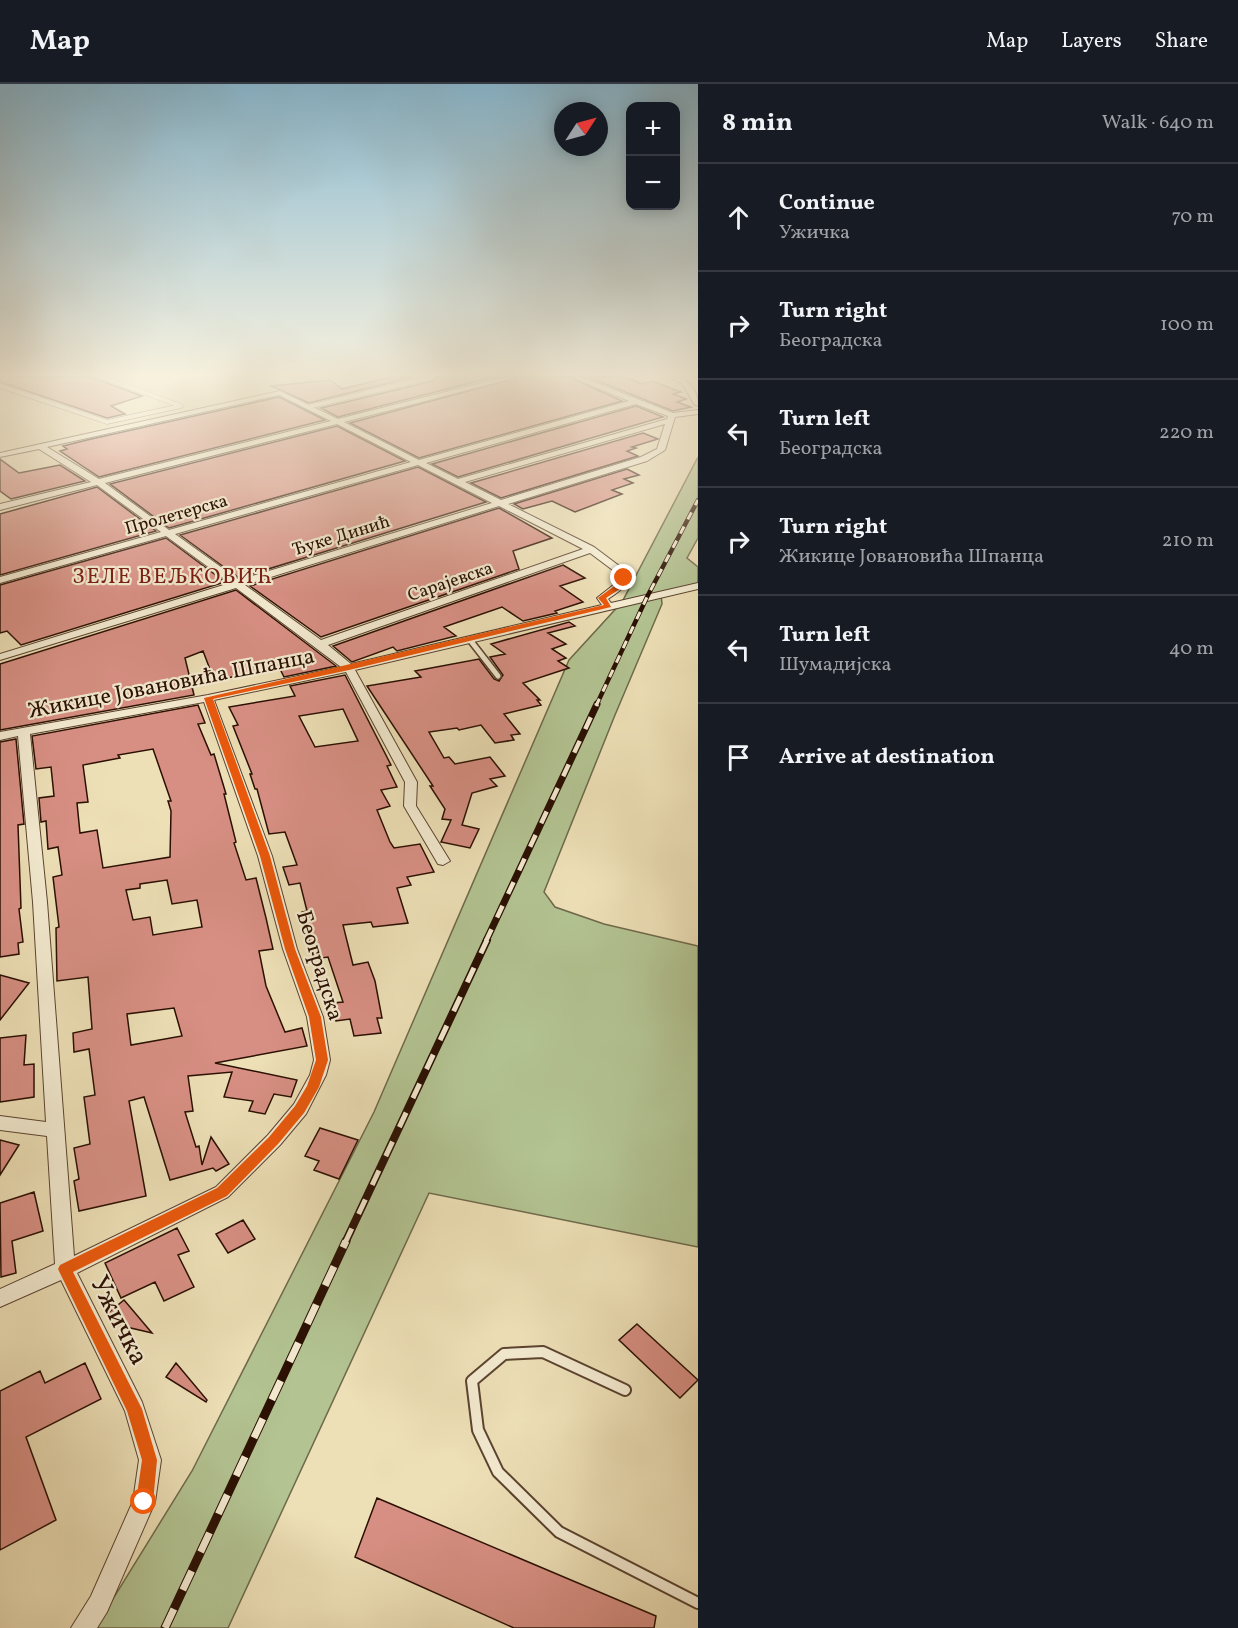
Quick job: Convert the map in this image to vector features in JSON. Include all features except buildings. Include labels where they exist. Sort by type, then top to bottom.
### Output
[{"type":"street","points":[[0,455],[26,449]]},
{"type":"street","points":[[45,449],[99,483],[169,533],[320,644],[349,668]]},
{"type":"street","points":[[0,507],[232,449]]},
{"type":"street","points":[[392,449],[591,549],[623,573],[620,585],[602,598],[609,606]]},
{"type":"street","name":"Пролетерска","points":[[0,580],[464,449]]},
{"type":"street","points":[[457,482],[567,449]]},
{"type":"street","name":"Ђуке Динић","points":[[0,657],[657,454],[661,449]]},
{"type":"street","name":"Сарајевска","points":[[320,644],[591,549]]},
{"type":"street","name":"Жикице Јовановића Шпанца","points":[[0,736],[208,698],[349,668],[698,586]]},
{"type":"street","name":"Жикице Јовановића Шпанца","points":[[349,668],[411,782],[410,806],[443,861]]},
{"type":"street","name":"Београдска","points":[[0,1298],[222,1192],[274,1140],[300,1109],[318,1075],[322,1060],[315,1017],[290,949],[265,856],[208,698]]},
{"type":"street","name":"Ужичка","points":[[24,732],[40,902],[64,1269],[135,1409],[150,1460],[144,1502],[99,1604],[83,1628]]},
{"type":"street","points":[[0,1123],[54,1130]]},
{"type":"lane","points":[[470,640],[498,676]]},
{"type":"lane","points":[[625,1390],[543,1352],[504,1354],[472,1381],[478,1430],[498,1472],[559,1532],[698,1603]]},
{"type":"green space","points":[[698,457],[698,538],[687,558],[698,567],[698,586],[661,594],[662,604],[544,892],[555,907],[604,924],[698,946],[698,1247],[429,1193],[228,1628],[95,1628],[192,1471],[374,1112],[569,660],[622,602]]},
{"type":"railway","points":[[596,706],[647,597],[698,500]]},
{"type":"railway","points":[[486,941],[597,704]]},
{"type":"railway","points":[[345,1243],[487,940]]},
{"type":"railway","points":[[165,1628],[346,1241]]},
{"type":"district","name":"ЗЕЛЕ ВЕЉКОВИЋ","points":[[173,575]]},
{"type":"route","points":[[144,1502],[150,1460],[135,1409],[64,1269],[207,1202],[232,1184],[300,1109],[313,1087],[322,1060],[315,1017],[290,949],[265,856],[208,698],[349,668],[609,606],[602,598],[620,585],[624,578]]}]
